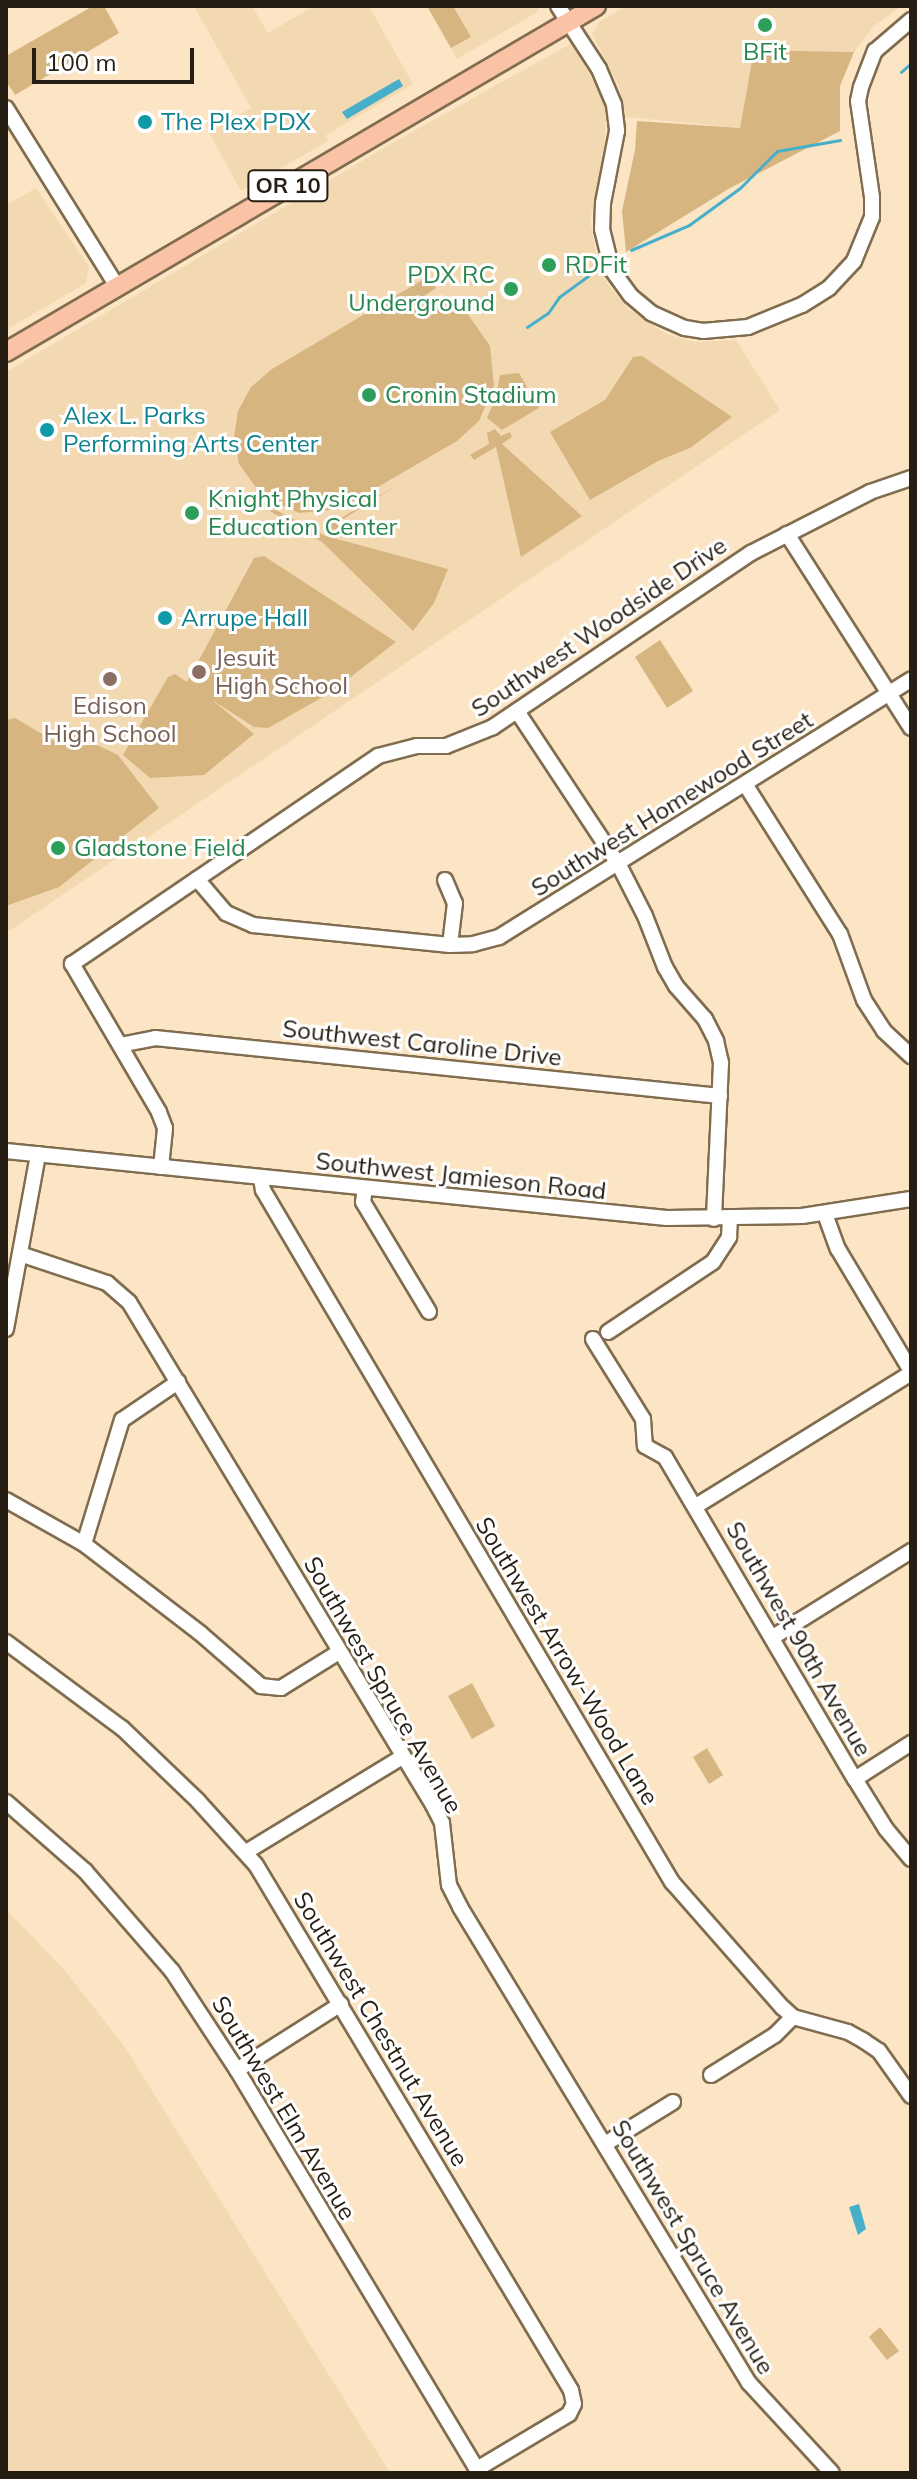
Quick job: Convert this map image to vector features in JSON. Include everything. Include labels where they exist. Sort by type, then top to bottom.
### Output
[{"type":"main road","name":"OR 10","points":[[6,352],[564,14],[596,6]]},
{"type":"street","points":[[564,14],[599,69],[614,105],[617,131],[603,203],[602,229],[612,270],[631,296],[651,313],[685,328],[721,331],[748,327],[802,305],[829,288],[854,261],[872,217],[858,101],[861,87],[875,51],[911,20]]},
{"type":"street","points":[[6,108],[117,286]]},
{"type":"street","name":"Southwest Woodside Drive","points":[[120,1045],[72,964],[378,756],[396,749],[446,746],[468,739],[517,711],[725,570],[870,492],[911,478]]},
{"type":"street","points":[[787,534],[911,728]]},
{"type":"street","name":"Southwest Homewood Street","points":[[197,879],[226,913],[253,925],[450,945],[473,944],[499,937],[619,865],[911,680]]},
{"type":"street","points":[[517,711],[619,865],[645,916],[665,967],[676,986],[705,1019],[716,1041],[721,1063],[714,1219]]},
{"type":"street","points":[[745,784],[840,934],[864,1000],[884,1031],[911,1056]]},
{"type":"street","points":[[445,880],[455,903],[450,945]]},
{"type":"street","name":"Southwest Caroline Drive","points":[[120,1045],[155,1038],[720,1096]]},
{"type":"street","points":[[120,1045],[162,1120],[161,1167]]},
{"type":"street","name":"Southwest Jamieson Road","points":[[6,1151],[607,1213],[714,1219],[825,1214],[911,1199]]},
{"type":"street","points":[[6,1329],[38,1154]]},
{"type":"street","name":"Southwest Arrow-Wood Lane","points":[[261,1178],[263,1190],[672,1882],[793,2017]]},
{"type":"street","points":[[365,1188],[363,1202],[429,1312]]},
{"type":"street","points":[[696,1506],[911,1372],[838,1249],[825,1214]]},
{"type":"street","points":[[608,1332],[713,1262],[729,1237],[730,1219]]},
{"type":"street","name":"Southwest Spruce Avenue","points":[[20,1254],[116,1288],[129,1302],[442,1823],[447,1875],[460,1907],[749,2383],[832,2473]]},
{"type":"street","name":"Southwest 90th Avenue","points":[[593,1339],[643,1419],[645,1446],[665,1457],[855,1779],[886,1829],[911,1859]]},
{"type":"street","points":[[84,1544],[122,1420],[178,1382]]},
{"type":"street","points":[[6,1500],[84,1544],[200,1633],[261,1686],[281,1688],[339,1652]]},
{"type":"street","points":[[773,1637],[911,1551]]},
{"type":"street","name":"Southwest Chestnut Avenue","points":[[6,1642],[122,1728],[246,1852],[341,2004],[575,2396],[569,2414],[478,2471]]},
{"type":"street","points":[[855,1779],[911,1743]]},
{"type":"street","points":[[246,1852],[402,1757]]},
{"type":"street","name":"Southwest Elm Avenue","points":[[6,1802],[61,1848],[131,1919],[172,1971],[237,2070],[478,2471]]},
{"type":"street","points":[[237,2070],[341,2004]]},
{"type":"street","points":[[711,2075],[775,2035],[793,2017],[848,2032],[879,2051],[911,2096]]},
{"type":"street","points":[[605,2144],[673,2102]]},
{"type":"shaded area","points":[[93,6],[104,6],[119,33],[15,95],[6,81],[6,56]]},
{"type":"shaded area","points":[[194,6],[252,6],[268,33],[314,6],[369,6],[413,84],[326,135],[328,141],[241,191],[209,133],[251,108]]},
{"type":"shaded area","points":[[427,6],[540,6],[536,13],[457,59]]},
{"type":"shaded area","points":[[427,6],[453,6],[471,37],[451,48]]},
{"type":"shaded area","points":[[626,6],[901,6],[873,27],[854,52],[754,50],[740,128],[626,117],[619,86],[592,34],[599,22]]},
{"type":"shaded area","name":"Jesuit High School","points":[[572,43],[602,97],[606,112],[604,157],[590,220],[598,264],[606,282],[627,308],[666,334],[695,342],[736,340],[780,410],[6,933],[6,372],[394,142]]},
{"type":"shaded area","points":[[754,50],[854,52],[840,86],[840,131],[730,188],[626,252],[622,211],[635,150],[637,121],[740,128]]},
{"type":"shaded area","points":[[36,188],[89,267],[86,283],[6,330],[6,205]]},
{"type":"shaded area","name":"Cronin Stadium","points":[[429,276],[436,288],[424,296],[443,300],[467,313],[490,346],[494,386],[479,421],[457,441],[340,509],[299,513],[263,497],[239,464],[234,437],[238,411],[251,387],[272,369]]},
{"type":"shaded area","points":[[642,356],[732,417],[690,448],[658,461],[590,500],[550,432],[605,400],[633,357]]},
{"type":"shaded area","points":[[519,373],[539,408],[502,430],[487,418],[496,397],[500,375]]},
{"type":"shaded area","points":[[495,429],[501,436],[510,432],[512,437],[502,444],[582,516],[521,557],[496,447],[474,460],[470,455],[489,444],[487,433]]},
{"type":"shaded area","points":[[399,484],[337,523],[339,527],[329,533],[324,523],[333,517],[336,521]]},
{"type":"shaded area","points":[[272,508],[326,536],[448,569],[434,603],[413,631],[322,542],[270,511]]},
{"type":"shaded area","points":[[264,556],[396,642],[330,693],[268,728],[254,727],[212,700],[254,734],[204,775],[150,778],[123,755],[168,677],[175,674],[187,682],[254,558]]},
{"type":"shaded area","points":[[660,640],[693,691],[667,708],[635,657]]},
{"type":"shaded area","name":"Gladstone Field","points":[[15,718],[54,741],[62,728],[118,755],[159,808],[59,887],[6,906],[6,720]]},
{"type":"shaded area","points":[[472,1683],[495,1726],[472,1739],[448,1696]]},
{"type":"shaded area","points":[[707,1748],[723,1775],[709,1784],[693,1757]]},
{"type":"shaded area","points":[[6,1910],[63,1968],[124,2046],[390,2473],[6,2473]]},
{"type":"shaded area","points":[[880,2327],[899,2351],[887,2360],[869,2337]]},
{"type":"water","points":[[399,79],[403,86],[347,119],[342,112]]},
{"type":"water","points":[[859,2204],[866,2229],[858,2235],[849,2207]]},
{"type":"waterway","points":[[901,72],[911,63]]},
{"type":"waterway","points":[[631,250],[689,225],[740,188],[777,151],[840,140]]},
{"type":"waterway","points":[[527,327],[548,313],[559,297],[588,276]]},
{"type":"place","name":"BFit","points":[[765,25]]},
{"type":"place","name":"The Plex PDX","points":[[145,122]]},
{"type":"place","name":"RDFit","points":[[549,265]]},
{"type":"place","name":"PDX RC Underground","points":[[511,289]]},
{"type":"place","name":"Cronin Stadium","points":[[369,395]]},
{"type":"place","name":"Alex L. Parks Performing Arts Center","points":[[47,430]]},
{"type":"place","name":"Knight Physical Education Center","points":[[192,513]]},
{"type":"place","name":"Arrupe Hall","points":[[165,618]]},
{"type":"place","name":"Jesuit High School","points":[[199,672]]},
{"type":"place","name":"Edison High School","points":[[110,679]]},
{"type":"place","name":"Gladstone Field","points":[[58,848]]}]
